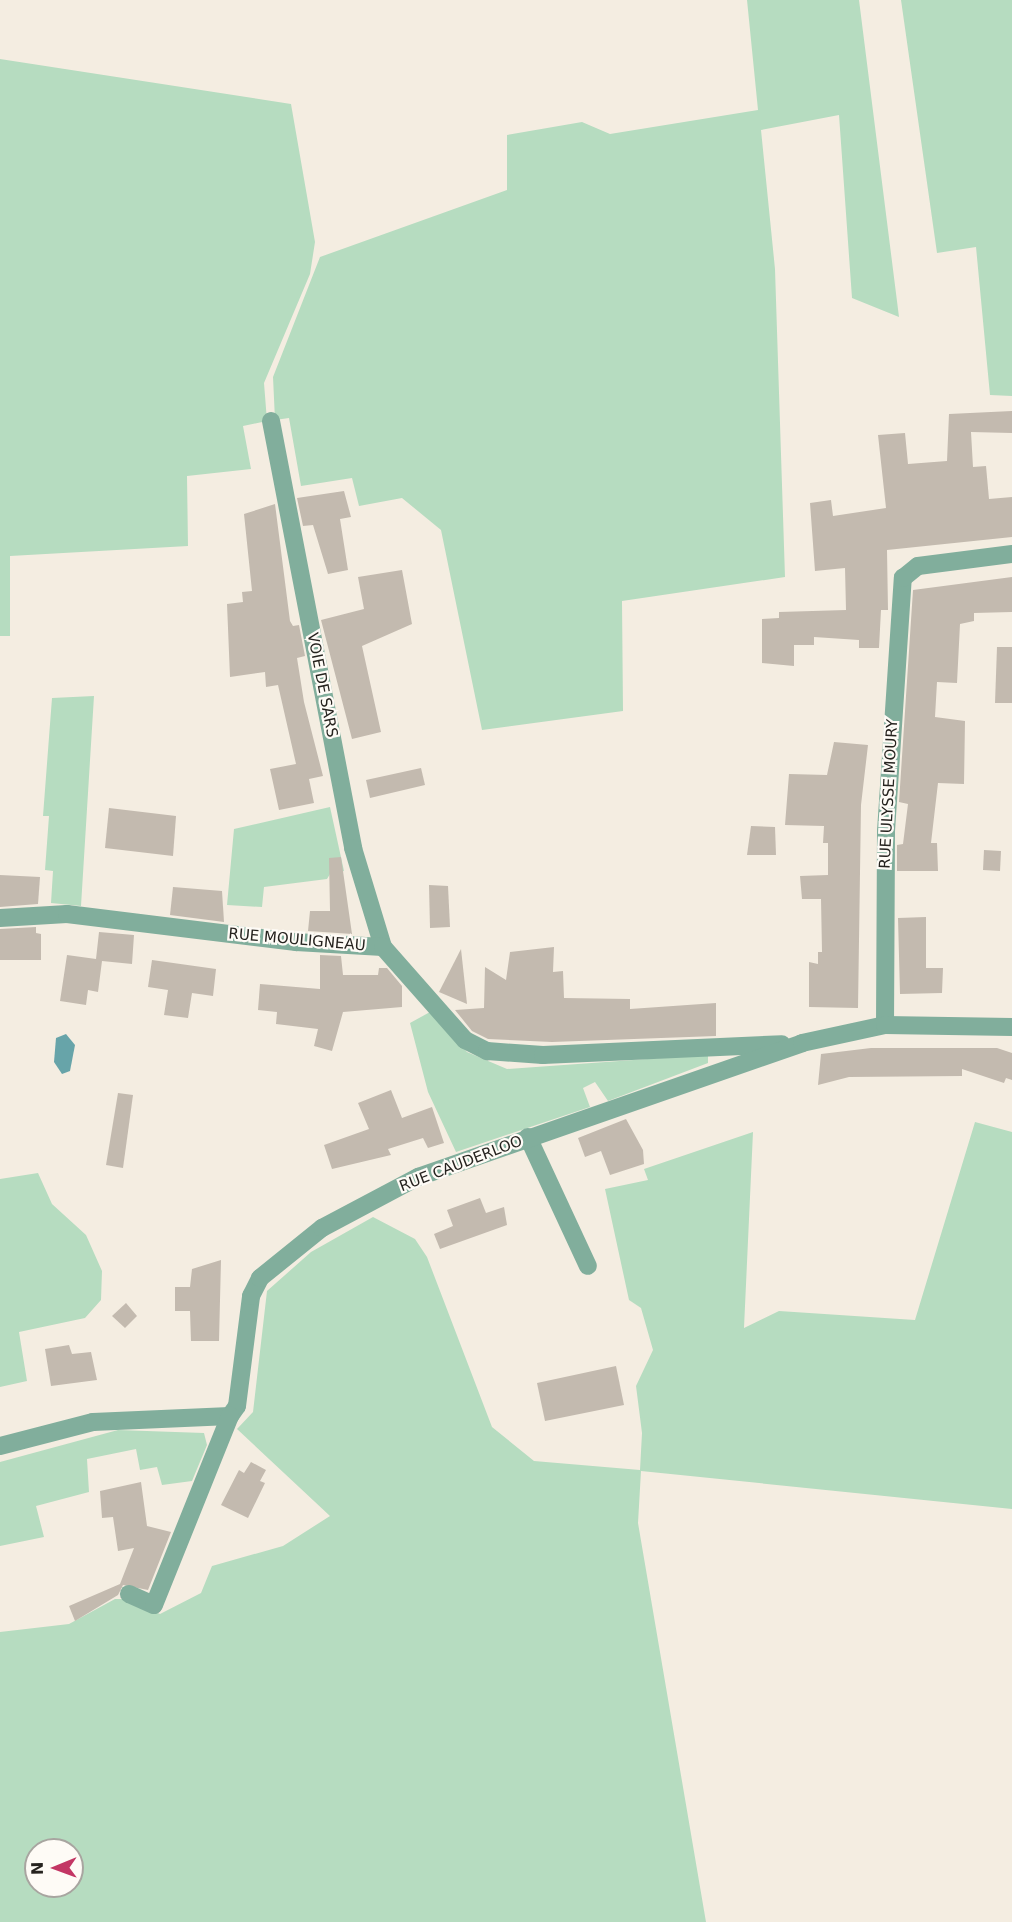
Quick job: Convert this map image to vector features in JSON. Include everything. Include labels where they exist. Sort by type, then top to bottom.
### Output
[{"type":"street","name":"VOIE DE SARS","points":[[271,421],[353,848],[383,947]]},
{"type":"street","name":"RUE ULYSSE MOURY","points":[[885,1024],[887,807],[901,586],[912,569],[1012,554]]},
{"type":"street","name":"RUE MOULIGNEAU","points":[[0,918],[67,914],[296,942],[383,947],[465,1040],[487,1051],[543,1056],[802,1043]]},
{"type":"street","name":"RUE CAUDERLOO","points":[[129,1594],[154,1605],[230,1416],[237,1406],[250,1296],[275,1262],[322,1228],[418,1177],[802,1043],[885,1024],[1012,1027]]},
{"type":"street","points":[[528,1137],[588,1266]]},
{"type":"street","points":[[0,1446],[93,1422],[230,1416]]},
{"type":"green space","points":[[747,0],[859,0],[899,317],[852,298],[839,115],[761,130],[775,269],[785,577],[622,601],[623,711],[482,730],[441,530],[402,498],[359,506],[352,478],[301,486],[289,418],[275,420],[273,377],[320,257],[507,190],[507,135],[582,122],[610,134],[758,110]]},
{"type":"green space","points":[[901,0],[1012,0],[1012,396],[990,395],[976,247],[937,253]]},
{"type":"green space","points":[[0,59],[291,104],[315,242],[310,274],[264,383],[267,421],[243,426],[251,469],[187,476],[188,546],[10,556],[10,636],[0,636]]},
{"type":"green space","points":[[94,696],[81,906],[51,903],[53,871],[45,870],[49,816],[43,816],[52,698]]},
{"type":"green space","points":[[330,807],[344,871],[330,874],[327,879],[264,887],[262,907],[227,905],[234,829]]},
{"type":"green space","points":[[430,1012],[467,1052],[507,1069],[703,1055],[708,1056],[708,1063],[608,1101],[595,1082],[583,1088],[590,1107],[456,1152],[428,1092],[410,1023]]},
{"type":"green space","points":[[975,1122],[1012,1132],[1012,1509],[641,1471],[638,1523],[706,1922],[0,1922],[0,1632],[69,1624],[115,1599],[129,1599],[160,1614],[201,1593],[212,1566],[283,1546],[330,1516],[237,1429],[253,1412],[267,1291],[311,1252],[373,1217],[415,1239],[427,1257],[492,1427],[534,1461],[640,1470],[642,1433],[636,1386],[653,1350],[641,1308],[629,1300],[605,1189],[648,1180],[644,1169],[753,1132],[744,1328],[779,1311],[915,1320]]},
{"type":"green space","points":[[38,1173],[52,1204],[86,1235],[102,1271],[101,1300],[85,1318],[19,1332],[27,1381],[0,1387],[0,1179]]},
{"type":"green space","points":[[118,1430],[204,1433],[207,1445],[192,1481],[162,1485],[157,1467],[140,1470],[136,1449],[87,1459],[89,1492],[36,1506],[44,1537],[0,1546],[0,1462]]},
{"type":"water","points":[[66,1034],[75,1045],[70,1071],[62,1074],[54,1062],[56,1038]]},
{"type":"building","points":[[1012,411],[1012,433],[971,432],[973,467],[986,466],[989,499],[1012,497],[1012,537],[887,550],[888,610],[881,610],[879,648],[859,648],[859,640],[814,637],[814,645],[794,645],[794,666],[762,663],[762,619],[779,618],[779,612],[846,610],[845,568],[815,571],[810,503],[831,500],[833,516],[886,508],[878,435],[905,433],[908,464],[947,461],[949,414]]},
{"type":"building","points":[[344,491],[351,517],[340,519],[348,570],[328,574],[313,525],[303,526],[297,498]]},
{"type":"building","points":[[275,504],[290,621],[293,626],[299,625],[305,656],[297,658],[304,702],[323,776],[309,779],[314,803],[279,810],[270,769],[296,764],[278,685],[266,687],[265,672],[230,677],[227,604],[243,602],[242,592],[252,591],[244,514]]},
{"type":"building","points":[[402,570],[412,624],[362,646],[381,732],[352,739],[321,620],[364,609],[358,577]]},
{"type":"building","points":[[1012,577],[1012,612],[974,613],[974,621],[960,624],[957,683],[937,682],[935,717],[965,721],[964,784],[938,783],[931,843],[937,843],[938,871],[897,871],[897,845],[903,844],[908,804],[899,802],[913,590]]},
{"type":"building","points":[[997,647],[1012,647],[1012,703],[995,703]]},
{"type":"building","points":[[834,742],[868,745],[861,805],[858,1008],[809,1007],[809,962],[818,964],[818,952],[822,952],[821,899],[802,899],[800,876],[828,875],[828,843],[823,843],[824,826],[785,825],[789,774],[827,775]]},
{"type":"building","points":[[421,768],[425,785],[370,798],[366,780]]},
{"type":"building","points":[[109,808],[176,816],[173,856],[105,848]]},
{"type":"building","points":[[751,826],[775,827],[776,855],[747,855]]},
{"type":"building","points":[[984,850],[1001,851],[1000,871],[983,870]]},
{"type":"building","points":[[341,857],[352,934],[308,931],[310,911],[330,911],[329,858]]},
{"type":"building","points":[[0,875],[40,877],[38,904],[0,907]]},
{"type":"building","points":[[429,885],[448,886],[450,927],[430,928]]},
{"type":"building","points":[[173,887],[222,891],[224,922],[170,915]]},
{"type":"building","points":[[926,917],[926,968],[943,968],[942,993],[900,994],[898,918]]},
{"type":"building","points":[[36,927],[36,933],[41,934],[41,960],[0,960],[0,929]]},
{"type":"building","points":[[99,932],[134,935],[132,964],[102,961],[98,992],[88,990],[86,1005],[60,1001],[67,955],[96,959]]},
{"type":"building","points":[[554,947],[553,972],[563,971],[564,998],[630,999],[630,1009],[716,1003],[716,1036],[552,1042],[488,1039],[472,1031],[455,1010],[484,1008],[485,967],[506,980],[510,952]]},
{"type":"building","points":[[461,949],[467,1004],[439,992]]},
{"type":"building","points":[[320,955],[341,956],[343,975],[378,975],[379,968],[387,968],[402,986],[402,1007],[343,1012],[332,1051],[314,1046],[318,1029],[276,1024],[277,1012],[258,1010],[260,984],[320,989]]},
{"type":"building","points":[[152,960],[216,969],[213,996],[192,993],[188,1018],[164,1015],[168,990],[148,987]]},
{"type":"building","points":[[871,1048],[997,1048],[1012,1053],[1012,1080],[1006,1078],[1004,1083],[962,1069],[962,1076],[849,1077],[818,1085],[821,1054]]},
{"type":"building","points":[[391,1090],[402,1118],[432,1107],[444,1143],[428,1148],[423,1138],[388,1149],[391,1155],[332,1169],[324,1145],[369,1129],[358,1103]]},
{"type":"building","points":[[118,1093],[133,1095],[123,1168],[106,1165]]},
{"type":"building","points":[[626,1119],[643,1150],[644,1164],[610,1175],[601,1151],[585,1157],[578,1138]]},
{"type":"building","points":[[480,1198],[486,1213],[504,1207],[507,1225],[440,1249],[434,1234],[453,1226],[447,1210]]},
{"type":"building","points":[[221,1260],[219,1341],[191,1341],[190,1311],[175,1311],[175,1287],[190,1287],[192,1269]]},
{"type":"building","points":[[126,1303],[137,1316],[125,1328],[112,1316]]},
{"type":"building","points":[[69,1345],[72,1354],[91,1352],[97,1380],[51,1386],[45,1349]]},
{"type":"building","points":[[616,1366],[624,1405],[545,1421],[537,1383]]},
{"type":"building","points":[[251,1462],[266,1470],[260,1481],[265,1483],[248,1518],[221,1505],[239,1470],[244,1473]]},
{"type":"building","points":[[141,1482],[147,1526],[171,1532],[148,1590],[123,1585],[118,1595],[75,1621],[69,1606],[120,1584],[134,1548],[118,1551],[113,1517],[102,1518],[100,1491]]}]
